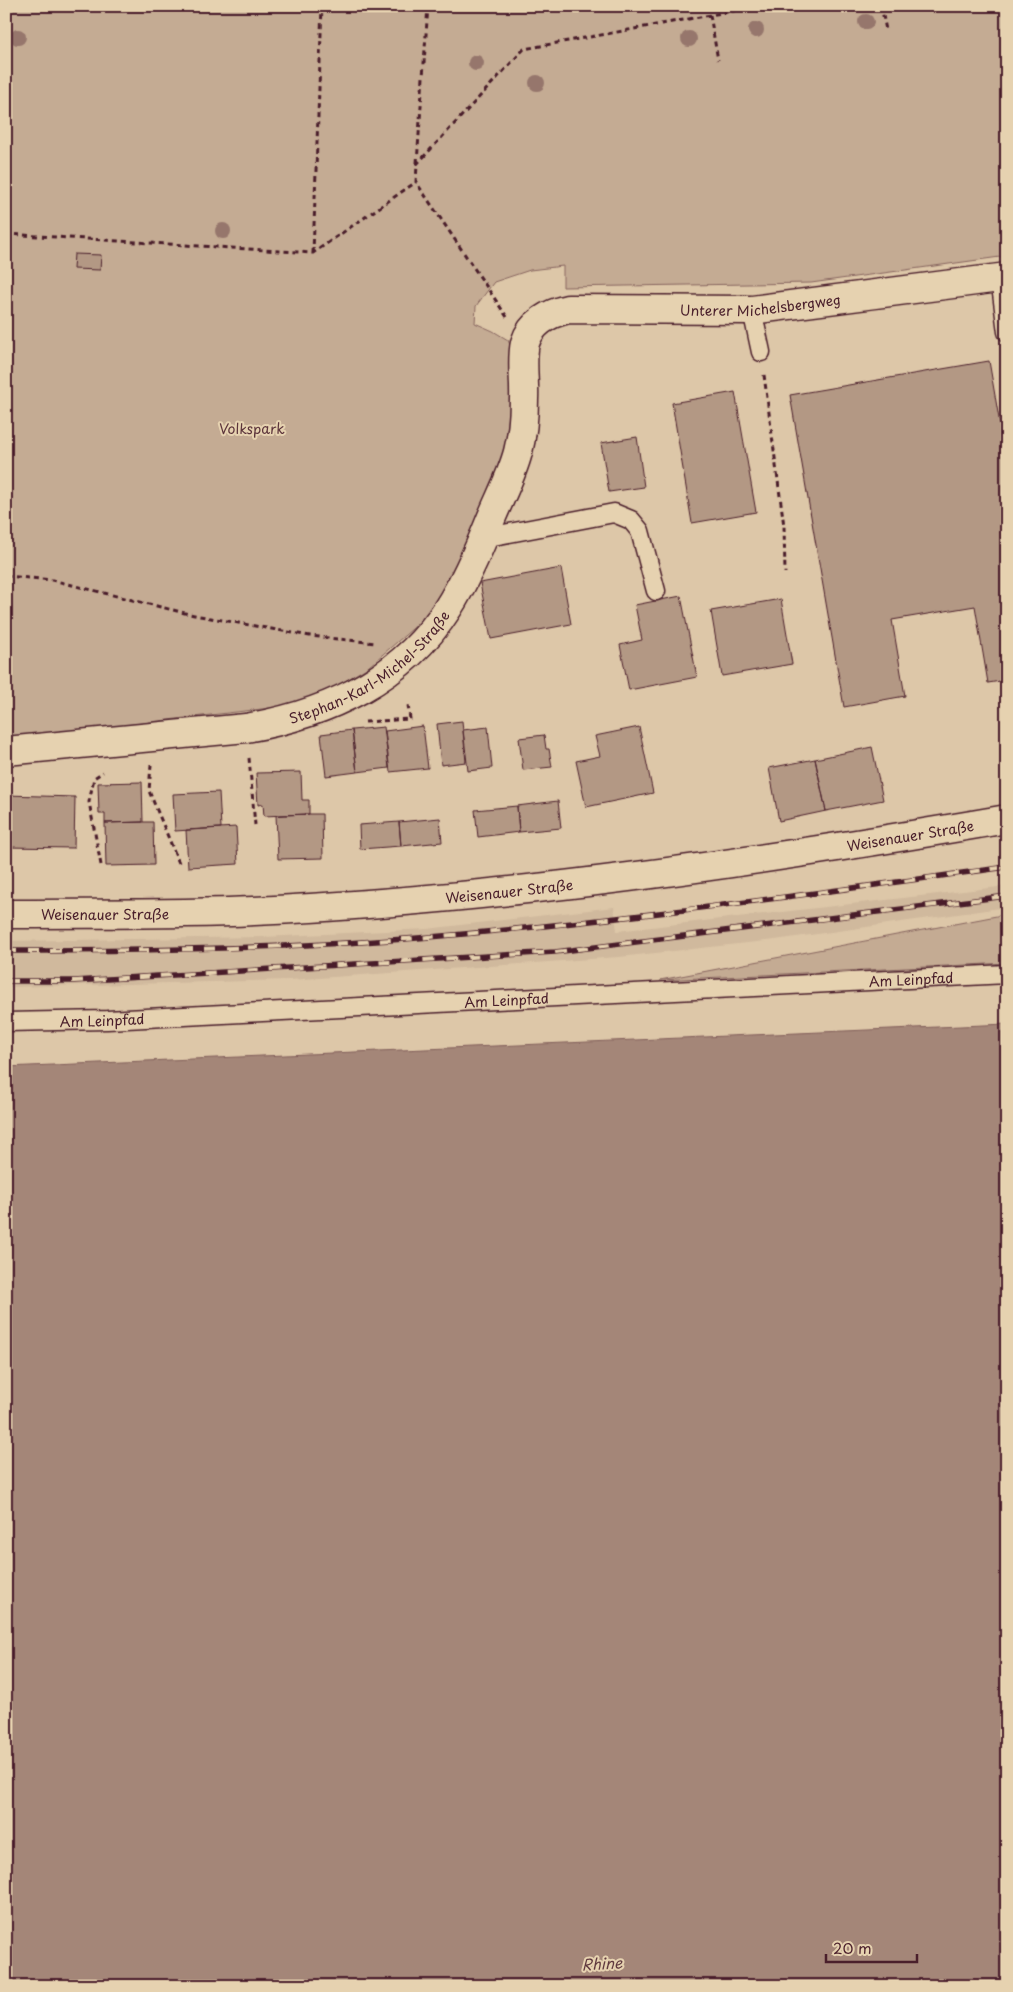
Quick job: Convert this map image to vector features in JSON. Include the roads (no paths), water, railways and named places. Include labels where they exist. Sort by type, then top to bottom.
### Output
[{"type":"street","name":"Unterer Michelsbergweg","points":[[525,342],[536,325],[552,313],[568,309],[752,310],[1003,277]]},
{"type":"street","name":"Stephan-Karl-Michel-Straße","points":[[6,751],[153,738],[246,728],[280,722],[315,710],[369,686],[393,669],[427,636],[460,588],[483,538],[518,452],[524,401],[525,342]]},
{"type":"street","name":"Weisenauer Straße","points":[[6,914],[253,911],[462,896],[658,874],[869,843],[1007,819]]},
{"type":"lane","points":[[1003,277],[1007,332]]},
{"type":"lane","points":[[752,310],[761,352]]},
{"type":"lane","points":[[483,538],[614,513],[632,520],[640,531],[656,591]]},
{"type":"lane","name":"Am Leinpfad","points":[[6,1022],[107,1020],[1007,974]]},
{"type":"water","name":"Rhine","points":[[1007,1024],[1007,1986],[6,1986],[6,1067]]},
{"type":"railway","points":[[6,951],[206,949],[405,939],[632,916],[1007,867]]},
{"type":"railway","points":[[6,981],[74,981],[555,952],[1007,896]]},
{"type":"park label","name":"Volkspark","points":[[252,428]]}]
